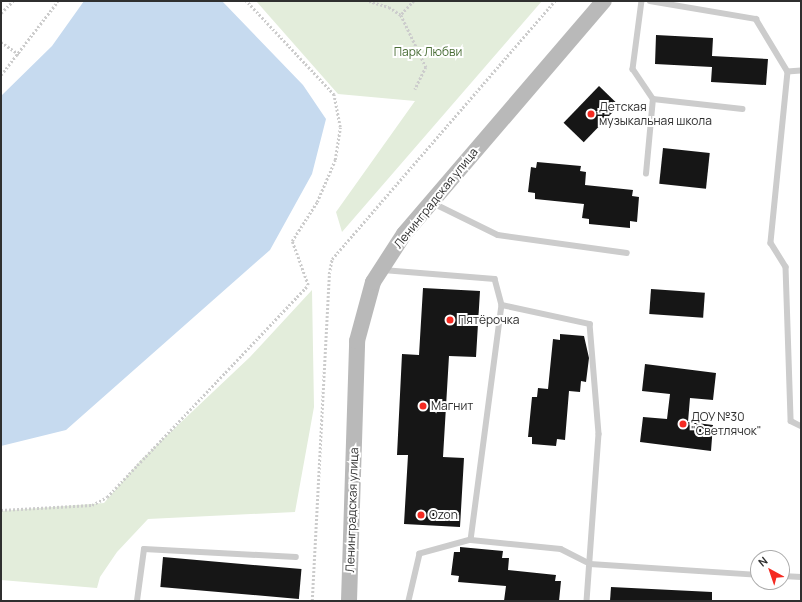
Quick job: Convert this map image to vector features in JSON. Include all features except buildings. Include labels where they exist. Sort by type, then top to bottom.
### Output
[{"type":"main road","name":"Ленинградская улица","points":[[349,601],[357,341],[373,282],[404,234],[604,1]]},
{"type":"lane","points":[[642,1],[633,68],[653,98],[646,174]]},
{"type":"lane","points":[[650,1],[756,19],[788,72],[771,243],[786,267],[791,421],[801,426]]},
{"type":"lane","points":[[788,72],[801,71]]},
{"type":"lane","points":[[653,98],[742,109]]},
{"type":"lane","points":[[431,202],[498,235],[627,253]]},
{"type":"lane","points":[[381,270],[495,279],[502,305],[471,540]]},
{"type":"lane","points":[[502,305],[590,324],[599,434],[587,601]]},
{"type":"lane","points":[[409,601],[420,554],[471,540],[561,549],[590,564],[750,574]]},
{"type":"lane","points":[[137,601],[144,549],[296,557]]},
{"type":"lane","points":[[790,577],[801,578]]},
{"type":"path","points":[[1,13],[13,1]]},
{"type":"path","points":[[1,75],[19,54],[58,1]]},
{"type":"path","points":[[1,510],[92,505],[107,497],[308,285],[292,241],[317,202],[335,160],[340,127],[334,95],[246,1]]},
{"type":"path","points":[[369,1],[389,7],[401,15],[426,68],[415,90]]},
{"type":"path","points":[[401,15],[414,1]]},
{"type":"path","points":[[1,42],[19,54]]},
{"type":"green space","name":"Парк Любви","points":[[256,1],[542,1],[342,232],[336,212],[415,101],[338,94]]},
{"type":"green space","points":[[312,290],[314,407],[295,512],[148,519],[117,552],[100,577],[97,588],[1,580],[1,511],[104,503],[141,460],[250,357]]},
{"type":"water","points":[[84,1],[222,1],[303,85],[326,119],[312,174],[270,250],[66,430],[1,446],[1,96],[52,46]]},
{"type":"place","name":"Детская музыкальная школа","points":[[591,114]]},
{"type":"place","name":"Пятёрочка","points":[[450,320]]},
{"type":"place","name":"Магнит","points":[[423,406]]},
{"type":"place","name":"ДОУ №30 \"Светлячок\"","points":[[683,424]]},
{"type":"place","name":"Ozon","points":[[421,515]]}]
